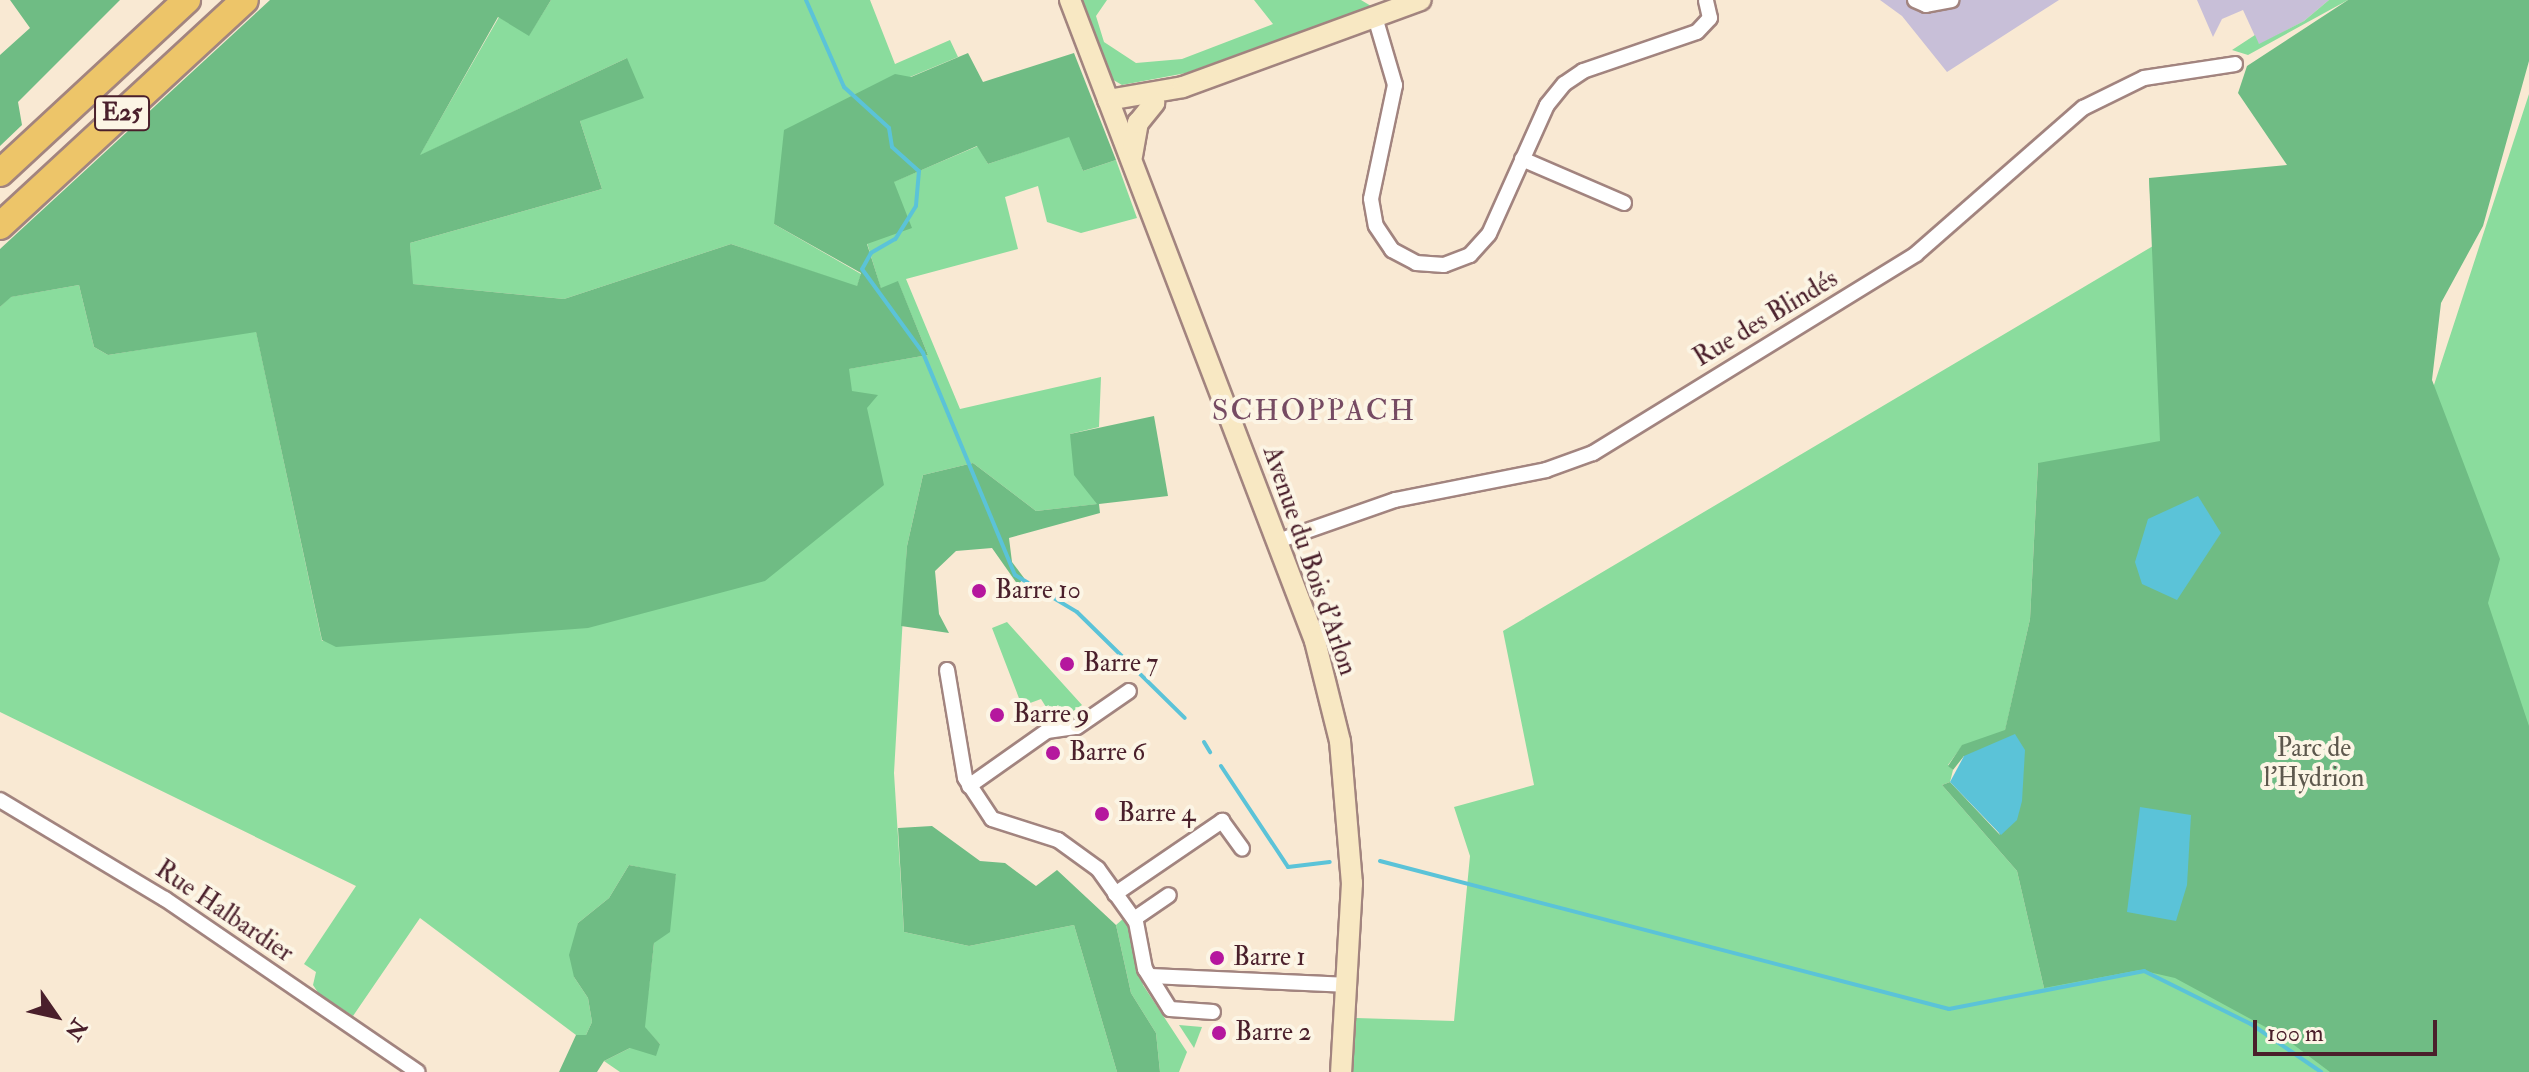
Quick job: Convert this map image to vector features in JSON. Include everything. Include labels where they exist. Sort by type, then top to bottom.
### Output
[{"type":"highway","name":"E25","points":[[0,173],[187,0]]},
{"type":"highway","name":"E25","points":[[0,226],[245,0]]},
{"type":"main road","name":"Avenue du Bois d'Arlon","points":[[1070,0],[1315,641],[1340,741],[1352,883],[1341,1072]]},
{"type":"main road","points":[[1110,106],[1183,87],[1421,0]]},
{"type":"main road","points":[[1132,161],[1138,123],[1154,103],[1183,87]]},
{"type":"main road","points":[[1110,106],[1154,103]]},
{"type":"street","points":[[1375,17],[1395,85],[1371,199],[1376,226],[1392,250],[1416,263],[1444,265],[1470,255],[1489,234],[1522,159],[1564,84],[1583,71],[1697,32],[1710,18],[1706,0]]},
{"type":"street","points":[[1915,0],[1926,5],[1952,0]]},
{"type":"street","name":"Rue des Blindés","points":[[1278,541],[1395,500],[1546,470],[1593,453],[1916,254],[2054,130],[2092,102],[2144,78],[2235,64]]},
{"type":"street","points":[[1522,159],[1624,203]]},
{"type":"street","points":[[947,670],[969,786],[992,819],[1058,840],[1098,869],[1134,919],[1145,969],[1170,1009],[1213,1012]]},
{"type":"street","points":[[969,786],[1047,731],[1077,727],[1129,691]]},
{"type":"street","name":"Rue Halbardier","points":[[0,800],[165,899],[418,1072]]},
{"type":"street","points":[[1115,894],[1222,821],[1242,849]]},
{"type":"street","points":[[1134,919],[1169,895]]},
{"type":"street","points":[[1152,976],[1348,985]]},
{"type":"shaded area","points":[[1880,0],[2059,0],[1947,72],[1902,16]]},
{"type":"shaded area","points":[[2197,0],[2329,0],[2304,21],[2259,45],[2243,10],[2222,19],[2213,37]]},
{"type":"green space","points":[[10,0],[120,0],[18,102],[22,125],[0,146],[0,55],[30,28]]},
{"type":"green space","points":[[270,0],[551,0],[529,36],[498,17],[420,155],[627,58],[644,98],[580,121],[602,189],[410,243],[413,284],[564,299],[731,244],[857,286],[861,273],[774,224],[784,130],[895,74],[911,77],[968,53],[983,82],[1074,53],[1116,160],[1083,171],[1069,137],[988,164],[977,146],[894,182],[912,228],[867,244],[881,288],[898,281],[928,355],[849,369],[852,391],[878,395],[867,408],[884,485],[765,581],[588,628],[336,647],[322,640],[256,332],[108,355],[94,347],[79,285],[11,297],[0,307],[0,249]]},
{"type":"green space","points":[[551,0],[870,0],[895,64],[950,40],[958,57],[910,77],[774,224],[861,274],[857,287],[731,244],[564,299],[412,284],[410,243],[602,189],[580,121],[627,58],[419,156],[499,17],[529,35]]},
{"type":"green space","points":[[1078,0],[1107,0],[1096,16],[1104,42],[1136,63],[1182,59],[1273,24],[1254,0],[1361,0],[1371,6],[1186,73],[1122,85],[1110,78]]},
{"type":"green space","points":[[2329,0],[2348,0],[2248,55],[2232,50],[2255,35],[2259,44],[2304,21]]},
{"type":"green space","name":"Parc de l'Hydrion","points":[[2348,0],[2529,0],[2529,61],[2483,226],[2441,303],[2432,380],[2500,559],[2488,603],[2529,726],[2529,1072],[2330,1072],[2282,1036],[2175,978],[2140,970],[2044,988],[2017,871],[1942,785],[1950,782],[2000,835],[1964,756],[1953,770],[1948,766],[1962,745],[2005,730],[2030,619],[2038,463],[2160,441],[2149,178],[2287,165],[2238,93],[2247,66]]},
{"type":"green space","points":[[2529,94],[2529,881],[2430,1072],[1353,1072],[1356,1018],[1454,1021],[1470,856],[1454,807],[1534,785],[1503,631],[2153,246],[2149,178],[2433,388]],"holes":[[[2038,463],[2044,988],[2017,871],[1942,785],[1950,782],[1953,770],[1948,765],[1962,746],[2005,731],[2030,619]]]},
{"type":"green space","points":[[1070,136],[1083,171],[1116,160],[1137,218],[1081,233],[1047,222],[1038,186],[1005,197],[1018,249],[906,279],[960,409],[1101,377],[1099,427],[1070,434],[1098,504],[1036,511],[973,463],[923,475],[907,546],[894,773],[904,932],[969,946],[1074,925],[1117,1072],[620,1072],[604,1061],[630,1048],[660,1044],[644,1027],[654,943],[676,875],[629,865],[609,898],[578,923],[574,977],[588,998],[592,1022],[586,1035],[576,1035],[420,918],[353,1016],[319,994],[313,985],[316,972],[304,964],[356,886],[0,712],[0,307],[10,297],[79,285],[94,347],[108,355],[256,331],[322,641],[851,391],[848,369],[928,355],[898,282],[881,289],[867,243],[893,182],[978,146],[988,164]]},
{"type":"green space","points":[[1154,416],[1168,496],[1099,504],[1100,513],[1009,538],[1012,562],[1024,578],[1018,585],[992,548],[956,551],[935,571],[939,614],[949,633],[901,626],[907,546],[923,475],[973,463],[1036,511],[1097,504],[1074,475],[1070,434]]},
{"type":"green space","points":[[1007,622],[1082,705],[1056,723],[1041,699],[1022,706],[992,628]]},
{"type":"green space","points":[[932,826],[980,861],[1005,863],[1036,886],[1057,870],[1116,925],[1131,993],[1156,1033],[1160,1072],[1117,1072],[1074,925],[969,946],[904,932],[898,828]]},
{"type":"green space","points":[[629,865],[676,874],[670,932],[654,943],[645,1027],[660,1044],[656,1056],[630,1048],[604,1061],[597,1072],[559,1072],[576,1035],[586,1035],[592,1022],[588,998],[574,977],[569,955],[578,923],[609,898]]},
{"type":"green space","points":[[1124,918],[1134,935],[1143,985],[1187,1052],[1179,1072],[1160,1072],[1156,1033],[1131,993],[1116,925]]},
{"type":"green space","points":[[1179,1025],[1202,1027],[1194,1048]]},
{"type":"water","points":[[2198,496],[2221,533],[2177,600],[2142,584],[2135,562],[2148,519]]},
{"type":"water","points":[[2015,734],[2025,750],[2022,801],[2017,820],[2001,835],[1950,782],[1964,756]]},
{"type":"water","points":[[2140,807],[2191,815],[2187,885],[2176,921],[2127,912]]},
{"type":"waterway","points":[[806,0],[844,87],[889,128],[892,147],[919,171],[916,206],[895,239],[871,253],[862,269],[923,353],[1015,575],[1077,612],[1185,718]]},
{"type":"waterway","points":[[1204,742],[1210,752]]},
{"type":"waterway","points":[[1221,766],[1288,867],[1330,862]]},
{"type":"waterway","points":[[1380,861],[1949,1009],[2144,971],[2251,1024],[2321,1072]]},
{"type":"place","name":"Barre 10","points":[[979,591]]},
{"type":"place","name":"Barre 7","points":[[1067,664]]},
{"type":"place","name":"Barre 9","points":[[997,715]]},
{"type":"place","name":"Barre 6","points":[[1053,753]]},
{"type":"place","name":"Barre 4","points":[[1102,814]]},
{"type":"place","name":"Barre 1","points":[[1217,958]]},
{"type":"place","name":"Barre 2","points":[[1219,1033]]},
{"type":"district","name":"SCHOPPACH","points":[[1314,411]]}]
